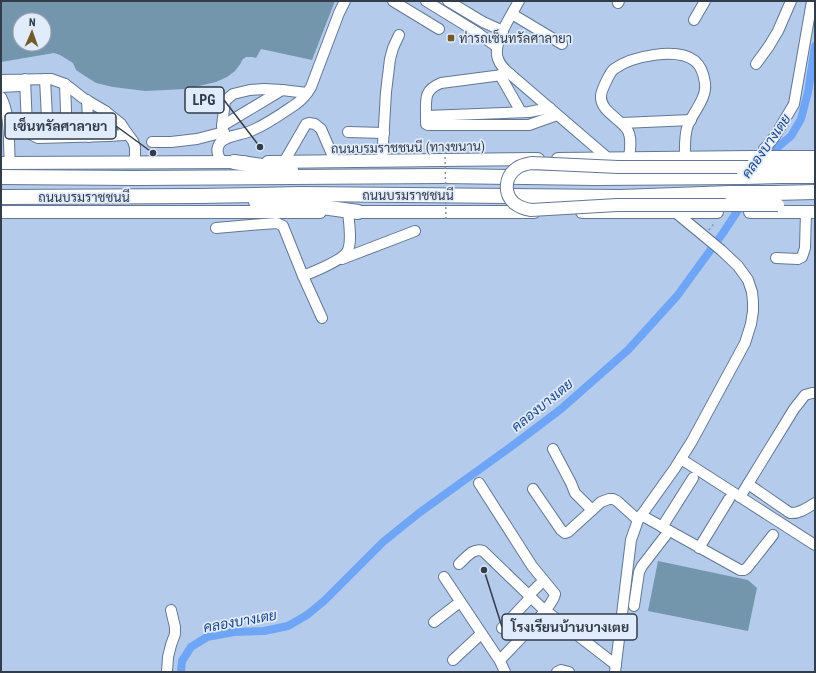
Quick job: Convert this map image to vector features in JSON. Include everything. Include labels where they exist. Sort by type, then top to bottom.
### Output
[{"type":"highway","points":[[229,162],[341,177]]},
{"type":"highway","name":"ถนนบรมราชชนนี","points":[[1,177],[142,178],[443,176],[595,178],[743,176],[782,167],[815,176]]},
{"type":"highway","name":"ถนนบรมราชชนนี","points":[[1,197],[301,194],[621,197],[730,193],[776,199],[815,192]]},
{"type":"highway","points":[[199,196],[275,204],[315,206],[353,212]]},
{"type":"main road","name":"ถนนบรมราชชนนี (ทางขนาน)","points":[[5,163],[284,162],[753,157],[782,167],[815,157]]},
{"type":"main road","points":[[812,210],[776,199],[531,210],[518,206],[513,202],[508,192],[507,182],[511,174],[517,168],[532,163],[618,167],[815,167]]},
{"type":"main road","points":[[1,212],[750,212],[812,210]]},
{"type":"street","points":[[152,142],[171,142],[197,139],[224,132],[248,132],[296,104],[311,87],[345,1]]},
{"type":"street","points":[[394,1],[439,29]]},
{"type":"street","points":[[416,15],[425,1],[478,33],[497,47]]},
{"type":"street","points":[[448,1],[483,22],[503,31]]},
{"type":"street","points":[[519,1],[500,36],[497,47],[498,59],[505,70],[505,75],[521,112]]},
{"type":"street","points":[[694,20],[705,1]]},
{"type":"street","points":[[756,64],[778,31],[791,1]]},
{"type":"street","points":[[764,149],[775,136],[794,104],[811,4]]},
{"type":"street","points":[[512,14],[562,44]]},
{"type":"street","points":[[478,33],[483,22]]},
{"type":"street","points":[[382,161],[386,92],[390,59],[399,35]]},
{"type":"street","points":[[629,158],[630,139],[628,131],[622,123],[604,106],[601,96],[607,79],[613,70],[628,62],[655,54],[685,55],[696,62],[701,69],[705,84],[704,96],[688,125],[685,134],[685,158]]},
{"type":"street","points":[[553,111],[529,125],[426,124],[426,98],[431,88],[435,85],[505,75],[553,111],[609,159]]},
{"type":"street","points":[[45,79],[48,137]]},
{"type":"street","points":[[1,87],[45,79],[51,79],[65,84],[122,124],[133,141],[135,147],[135,163]]},
{"type":"street","points":[[1,80],[25,83]]},
{"type":"street","points":[[25,83],[27,127],[32,135],[38,138],[109,136],[124,135],[127,133]]},
{"type":"street","points":[[65,84],[67,137]]},
{"type":"street","points":[[229,162],[219,158],[217,153],[224,132],[224,101],[232,94],[250,90],[264,89],[307,93]]},
{"type":"street","points":[[224,132],[282,90]]},
{"type":"street","points":[[1,97],[5,105],[7,116],[5,163]]},
{"type":"street","points":[[87,100],[89,137]]},
{"type":"street","points":[[105,111],[109,136]]},
{"type":"street","points":[[426,116],[553,111]]},
{"type":"street","points":[[478,114],[478,125]]},
{"type":"street","points":[[622,123],[691,120]]},
{"type":"street","points":[[284,162],[306,124],[309,123],[316,124],[321,129],[335,161]]},
{"type":"street","points":[[348,132],[384,133]]},
{"type":"street","points":[[776,258],[798,259],[802,257],[812,210]]},
{"type":"street","points":[[335,262],[348,251],[353,212]]},
{"type":"street","points":[[615,669],[631,540],[640,518],[692,441],[745,343],[751,324],[753,302],[752,292],[748,280],[738,266],[721,250],[675,212]]},
{"type":"street","points":[[216,228],[263,224],[278,224],[283,226],[322,318]]},
{"type":"street","points":[[303,276],[415,231]]},
{"type":"street","points":[[740,497],[798,404],[805,395],[815,393]]},
{"type":"street","points":[[553,449],[571,483],[572,489],[592,510]]},
{"type":"street","points":[[681,459],[815,545]]},
{"type":"street","points":[[634,606],[639,572],[666,529],[693,478]]},
{"type":"street","points":[[479,483],[532,566],[555,594],[546,611],[500,659]]},
{"type":"street","points":[[748,484],[790,513],[795,514],[815,503]]},
{"type":"street","points":[[533,489],[561,530],[565,533],[601,502],[613,499],[640,518],[666,529],[740,570],[748,568],[773,535]]},
{"type":"street","points":[[699,548],[729,499]]},
{"type":"street","points":[[459,564],[472,552],[477,550],[483,551],[546,611],[615,669]]},
{"type":"street","points":[[444,577],[481,634],[500,659],[505,672]]},
{"type":"street","points":[[502,628],[539,585]]},
{"type":"street","points":[[434,622],[460,602]]},
{"type":"street","points":[[167,672],[168,657],[175,634],[171,610]]},
{"type":"street","points":[[453,660],[481,634]]},
{"type":"street","points":[[557,672],[561,670],[569,672]]},
{"type":"path","points":[[445,152],[446,220]]},
{"type":"building","points":[[1,1],[335,1],[312,60],[261,49],[256,58],[246,57],[242,60],[235,71],[227,77],[216,82],[186,89],[145,91],[113,87],[96,83],[76,70],[73,63],[54,53],[1,62]]},
{"type":"building","points":[[658,561],[748,580],[757,588],[748,631],[648,611]]},
{"type":"waterway","name":"คลองบางเตย","points":[[770,160],[779,146],[791,136],[801,119],[808,92],[815,46]]},
{"type":"waterway","name":"คลองบางเตย","points":[[181,672],[182,661],[191,647],[207,637],[234,632],[264,631],[288,626],[307,615],[324,601],[383,542],[419,513],[561,409],[628,350],[677,296],[723,233],[761,175]]},
{"type":"place","name":"ท่ารถเซ็นทรัลศาลายา","points":[[451,38]]},
{"type":"place","name":"LPG","points":[[260,147]]},
{"type":"place","name":"เซ็นทรัลศาลายา","points":[[153,153]]},
{"type":"place","name":"โรงเรียนบ้านบางเตย","points":[[484,570]]}]
